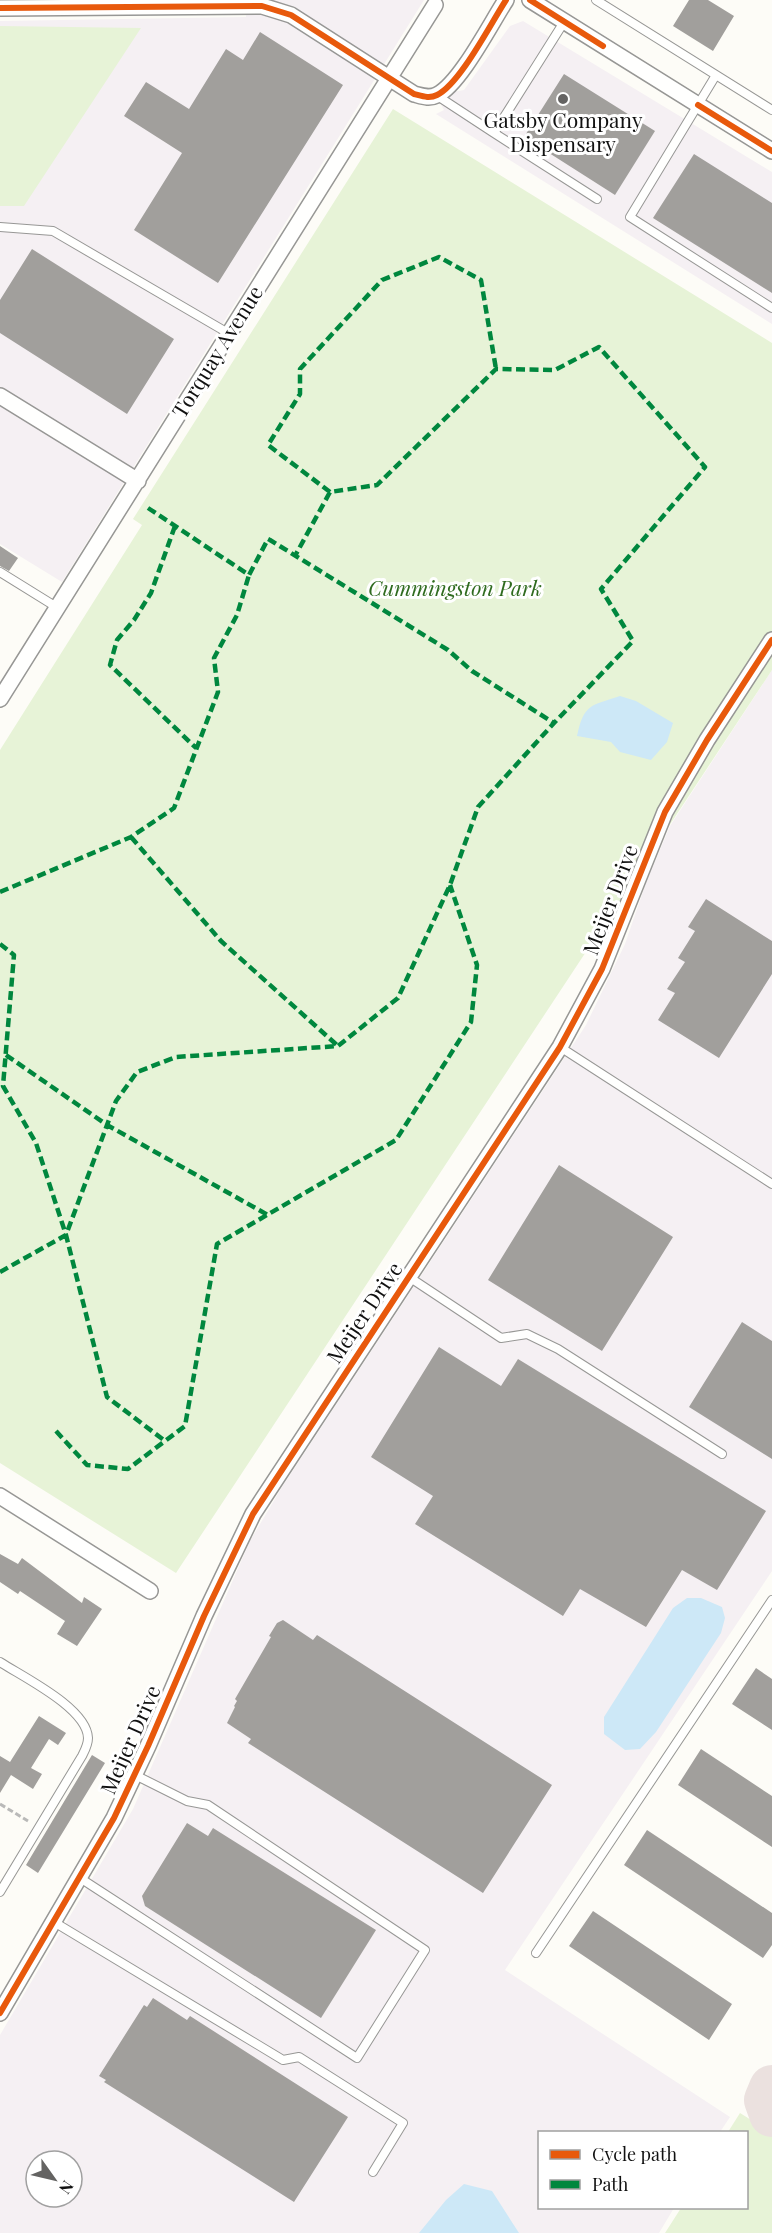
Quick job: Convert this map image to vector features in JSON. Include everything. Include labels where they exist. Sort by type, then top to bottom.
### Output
[{"type":"street","points":[[0,8],[238,3],[262,6],[291,15],[414,94],[427,98],[452,84],[506,0]]},
{"type":"street","points":[[530,0],[772,151]]},
{"type":"street","name":"Torquay Avenue","points":[[0,699],[437,3]]},
{"type":"street","points":[[0,396],[138,481]]},
{"type":"street","name":"Meijer Drive","points":[[0,2013],[80,1878],[135,1775],[204,1616],[253,1514],[560,1047],[602,969],[665,812],[707,740],[772,640]]},
{"type":"street","points":[[0,1496],[150,1590]]},
{"type":"lane","points":[[596,0],[772,110]]},
{"type":"lane","points":[[494,133],[564,22]]},
{"type":"lane","points":[[716,75],[630,218],[772,308]]},
{"type":"lane","points":[[436,95],[597,199]]},
{"type":"lane","points":[[0,227],[53,231],[228,333]]},
{"type":"lane","points":[[0,572],[58,608]]},
{"type":"lane","points":[[560,1047],[772,1184]]},
{"type":"lane","points":[[409,1277],[501,1338],[527,1334],[558,1349],[723,1454]]},
{"type":"lane","points":[[536,1953],[772,1600]]},
{"type":"lane","points":[[0,1662],[70,1709],[80,1721],[88,1737],[82,1756],[0,1892]]},
{"type":"lane","points":[[80,1878],[357,2058],[425,1950],[208,1805],[187,1801],[135,1775]]},
{"type":"lane","points":[[54,1922],[284,2060],[299,2057],[403,2123],[373,2172]]},
{"type":"path","points":[[0,1804],[28,1821]]},
{"type":"shaded area","points":[[247,0],[424,0],[62,582],[0,544],[0,21],[246,17]]},
{"type":"shaded area","points":[[523,21],[772,172],[772,324],[436,114],[444,110],[436,95],[464,90],[510,26]]},
{"type":"shaded area","points":[[772,670],[772,1571],[505,1970],[730,2117],[721,2131],[538,2131],[538,2209],[673,2209],[659,2233],[0,2233],[0,2035],[133,1809],[250,1541],[282,1487],[586,1025],[625,944],[646,883],[670,826]]},
{"type":"green space","points":[[0,26],[141,28],[24,206],[0,206]]},
{"type":"green space","name":"Cummingston Park","points":[[393,109],[772,343],[772,670],[176,1573],[0,1463],[0,750],[142,525],[133,519]]},
{"type":"green space","points":[[740,2113],[772,2133],[772,2233],[665,2233],[680,2209],[748,2209],[748,2131],[729,2131]]},
{"type":"water","points":[[620,696],[636,701],[673,723],[667,742],[651,760],[620,752],[611,742],[577,736],[582,718],[590,708]]},
{"type":"water","points":[[687,1598],[701,1598],[722,1607],[725,1618],[721,1633],[656,1732],[640,1749],[625,1750],[604,1734],[604,1717],[673,1608]]},
{"type":"water","points":[[464,2184],[492,2191],[519,2233],[419,2233],[446,2200]]},
{"type":"building","points":[[689,0],[708,0],[734,16],[713,51],[673,26]]},
{"type":"building","points":[[260,32],[343,85],[218,283],[134,230],[182,153],[124,116],[146,82],[189,109],[226,49],[243,60]]},
{"type":"building","points":[[564,74],[655,131],[615,195],[524,137]]},
{"type":"building","points":[[694,154],[772,203],[772,293],[653,218]]},
{"type":"building","points":[[32,249],[174,339],[127,414],[0,333],[0,300]]},
{"type":"building","points":[[0,546],[18,558],[9,571],[0,566]]},
{"type":"building","points":[[706,899],[772,941],[772,974],[719,1058],[658,1020],[675,993],[667,989],[685,962],[678,958],[695,931],[688,927]]},
{"type":"building","points":[[559,1165],[673,1237],[602,1351],[488,1280]]},
{"type":"building","points":[[742,1322],[772,1341],[772,1459],[689,1407]]},
{"type":"building","points":[[439,1347],[501,1386],[518,1359],[766,1511],[717,1590],[682,1570],[646,1627],[580,1589],[563,1616],[415,1524],[433,1496],[371,1457]]},
{"type":"building","points":[[0,1554],[18,1564],[22,1558],[82,1603],[84,1597],[102,1609],[77,1646],[57,1634],[65,1621],[20,1591],[18,1594],[0,1582]]},
{"type":"building","points":[[283,1620],[313,1640],[317,1635],[552,1785],[483,1893],[248,1743],[251,1739],[227,1723],[237,1701],[235,1699],[271,1637],[269,1636],[277,1623]]},
{"type":"building","points":[[756,1668],[772,1679],[772,1730],[732,1704]]},
{"type":"building","points":[[39,1716],[66,1733],[58,1745],[49,1739],[31,1768],[42,1774],[33,1789],[11,1775],[0,1793],[0,1756],[10,1762]]},
{"type":"building","points":[[701,1749],[772,1796],[772,1847],[678,1785]]},
{"type":"building","points":[[92,1755],[105,1763],[38,1873],[26,1865]]},
{"type":"building","points":[[187,1823],[208,1836],[213,1828],[376,1930],[321,2018],[145,1906],[142,1896]]},
{"type":"building","points":[[647,1830],[772,1913],[772,1945],[763,1958],[624,1865]]},
{"type":"building","points":[[593,1911],[732,2004],[709,2040],[569,1946]]},
{"type":"building","points":[[153,1998],[187,2020],[190,2016],[348,2117],[294,2202],[104,2082],[106,2080],[99,2076],[144,2005],[147,2007]]},
{"type":"taxiway","points":[[772,2088],[767,2100],[772,2114]]},
{"type":"marked path","points":[[330,492],[268,445],[300,394],[300,369],[382,280],[439,257],[481,280],[496,369]]},
{"type":"marked path","points":[[0,1272],[66,1235],[116,1101],[137,1072],[176,1057],[338,1046],[398,998],[450,885],[478,807],[633,641],[601,589],[705,467],[599,347],[555,370],[496,369],[377,485],[330,492],[295,556]]},
{"type":"marked path","points":[[148,508],[249,575],[268,539],[270,540],[448,650],[472,671],[554,723]]},
{"type":"marked path","points":[[175,526],[151,593],[134,620],[117,640],[110,665],[196,748]]},
{"type":"marked path","points":[[0,892],[131,837],[174,808],[218,692],[214,658],[237,615],[249,575]]},
{"type":"marked path","points":[[131,837],[221,941],[338,1046]]},
{"type":"marked path","points":[[0,944],[14,955],[3,1086],[36,1143],[66,1235],[107,1397],[165,1441],[185,1426],[217,1244],[396,1140],[471,1022],[477,965],[450,885]]},
{"type":"marked path","points":[[6,1055],[107,1125],[268,1215]]},
{"type":"marked path","points":[[56,1431],[87,1465],[128,1469],[165,1441]]},
{"type":"cycle path","points":[[0,8],[262,6],[291,15],[414,94],[428,97],[437,95],[455,79],[506,0]]},
{"type":"cycle path","points":[[530,0],[603,46]]},
{"type":"cycle path","points":[[698,105],[772,151]]},
{"type":"cycle path","points":[[0,2013],[114,1818],[204,1616],[253,1514],[560,1047],[602,969],[665,812],[707,740],[772,640]]},
{"type":"place","name":"Gatsby Company Dispensary","points":[[563,99]]}]
